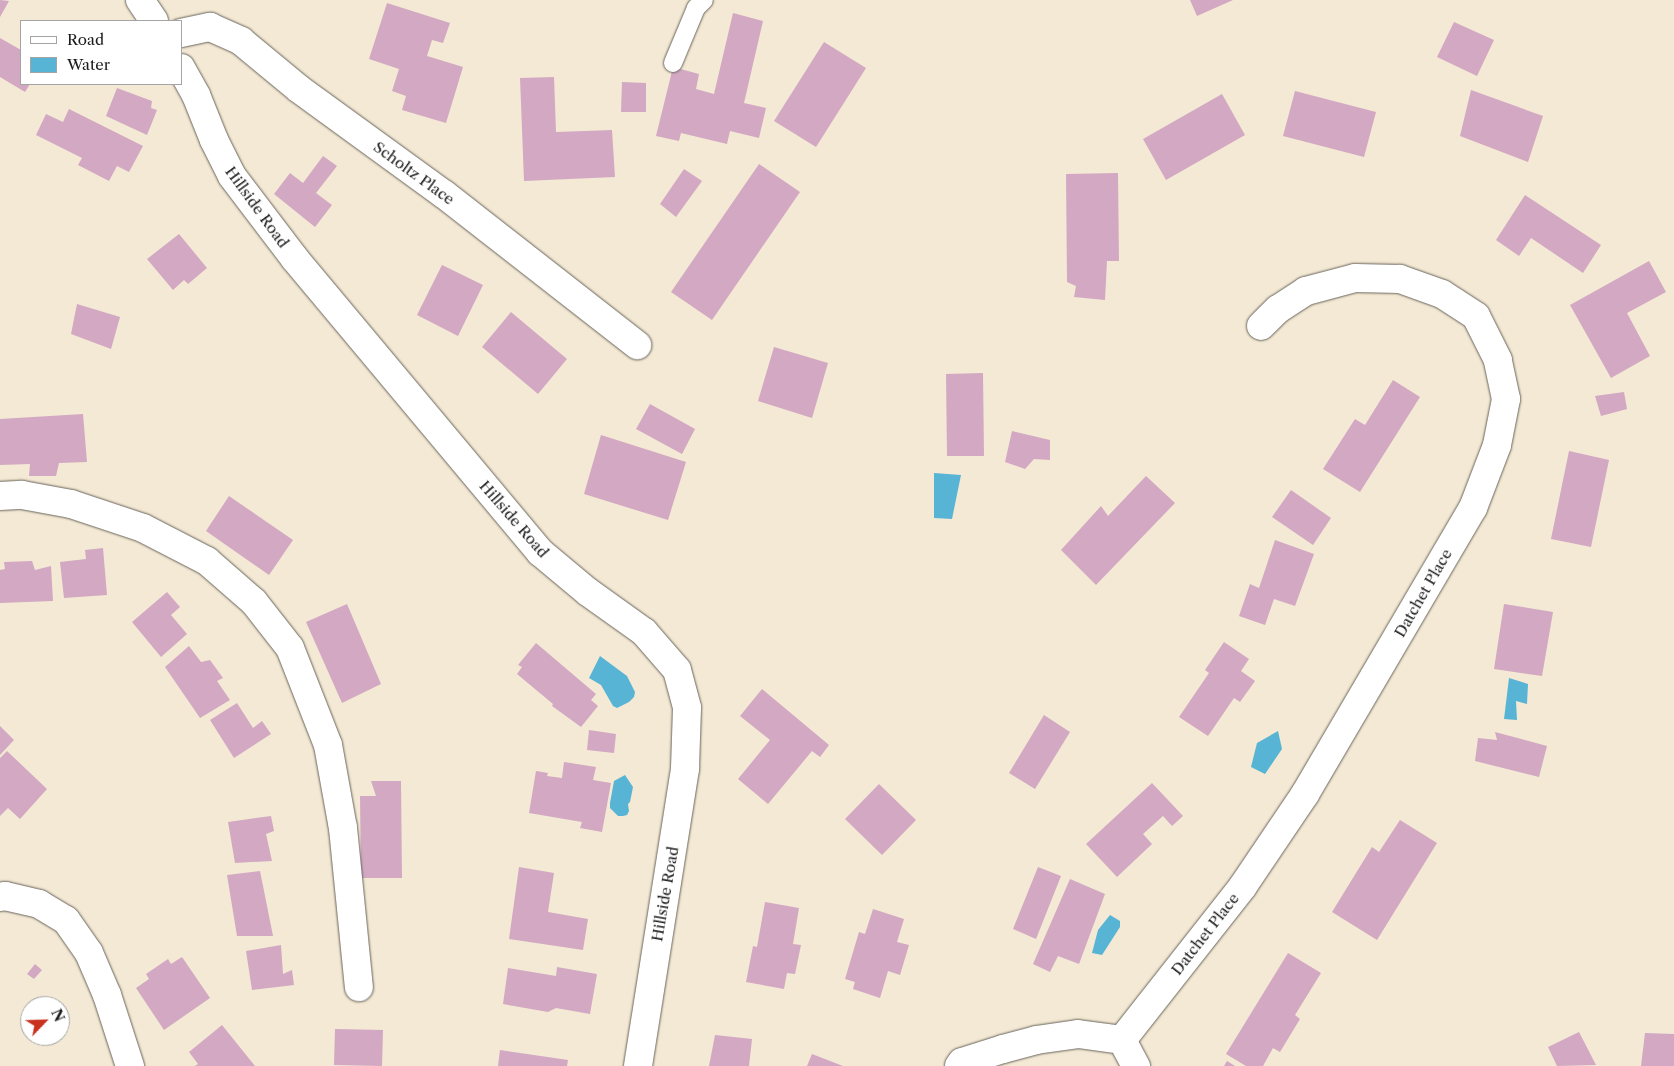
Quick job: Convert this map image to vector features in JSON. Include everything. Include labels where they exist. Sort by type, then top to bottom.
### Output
[{"type":"street","points":[[140,0],[153,20]]},
{"type":"street","name":"Scholtz Place","points":[[182,33],[210,27],[241,41],[299,89],[445,195],[637,345]]},
{"type":"street","name":"Hillside Road","points":[[182,70],[196,95],[214,140],[232,176],[295,259],[540,552],[588,592],[644,632],[676,670],[687,708],[685,769],[638,1066]]},
{"type":"street","name":"Datchet Place","points":[[1122,1040],[1238,893],[1305,794],[1473,508],[1497,445],[1506,399],[1498,360],[1476,316],[1442,294],[1400,279],[1355,278],[1306,291],[1278,309],[1261,326]]},
{"type":"street","points":[[0,496],[22,495],[71,504],[143,528],[207,561],[254,602],[290,648],[328,745],[343,828],[359,986]]},
{"type":"street","points":[[0,897],[6,896],[39,904],[66,920],[90,953],[108,995],[130,1066]]},
{"type":"street","points":[[959,1066],[962,1062],[994,1051],[1036,1040],[1078,1034],[1122,1040],[1136,1066]]},
{"type":"lane","points":[[673,63],[696,8],[704,0]]},
{"type":"water","points":[[934,473],[961,475],[952,519],[934,518]]},
{"type":"water","points":[[600,656],[627,676],[635,692],[634,697],[629,702],[617,708],[613,706],[601,685],[589,678]]},
{"type":"water","points":[[1509,678],[1528,684],[1527,704],[1516,701],[1517,720],[1504,719]]},
{"type":"water","points":[[1278,731],[1282,749],[1265,774],[1251,767],[1257,743]]},
{"type":"water","points":[[625,775],[633,787],[628,804],[629,811],[627,815],[618,816],[610,808],[610,803],[614,781]]},
{"type":"water","points":[[1110,915],[1120,921],[1120,927],[1102,955],[1092,953],[1098,930]]},
{"type":"building","points":[[0,0],[9,1],[0,17]]},
{"type":"building","points":[[1190,0],[1233,0],[1197,16]]},
{"type":"building","points":[[387,3],[450,23],[443,43],[432,40],[427,56],[463,67],[446,123],[402,110],[406,96],[392,91],[399,69],[369,59]]},
{"type":"building","points":[[733,13],[763,21],[744,103],[766,108],[759,138],[730,131],[727,144],[681,133],[679,141],[656,136],[673,67],[699,74],[696,89],[714,94]]},
{"type":"building","points":[[1454,22],[1494,40],[1477,76],[1437,57]]},
{"type":"building","points":[[0,38],[20,49],[20,85],[29,85],[25,92],[0,77]]},
{"type":"building","points":[[824,42],[866,68],[816,147],[774,121]]},
{"type":"building","points":[[554,77],[556,132],[612,130],[615,177],[524,181],[520,78]]},
{"type":"building","points":[[622,82],[646,83],[646,112],[621,112]]},
{"type":"building","points":[[117,88],[152,101],[151,108],[157,110],[147,135],[106,116]]},
{"type":"building","points":[[1471,90],[1543,116],[1528,162],[1460,136]]},
{"type":"building","points":[[1295,91],[1376,112],[1364,157],[1283,136]]},
{"type":"building","points":[[1222,94],[1245,135],[1166,180],[1143,139]]},
{"type":"building","points":[[69,109],[143,146],[129,172],[117,166],[109,181],[78,165],[82,158],[36,135],[46,114],[63,122]]},
{"type":"building","points":[[323,156],[337,166],[316,193],[332,205],[315,227],[274,194],[290,173],[303,183]]},
{"type":"building","points":[[759,164],[800,192],[712,320],[671,292]]},
{"type":"building","points":[[684,169],[702,181],[676,217],[660,204]]},
{"type":"building","points":[[1118,173],[1119,261],[1107,261],[1105,300],[1074,297],[1076,286],[1067,282],[1066,174]]},
{"type":"building","points":[[1525,195],[1601,245],[1583,273],[1531,238],[1519,256],[1496,240]]},
{"type":"building","points":[[179,234],[207,268],[188,284],[184,280],[173,290],[147,259]]},
{"type":"building","points":[[1649,261],[1666,292],[1627,313],[1650,356],[1611,378],[1570,305]]},
{"type":"building","points":[[442,265],[483,285],[458,336],[417,315]]},
{"type":"building","points":[[77,304],[120,317],[111,349],[71,334]]},
{"type":"building","points":[[511,312],[567,359],[538,394],[482,347]]},
{"type":"building","points":[[774,347],[828,363],[812,418],[758,401]]},
{"type":"building","points":[[983,373],[984,456],[947,456],[946,374]]},
{"type":"building","points":[[1393,380],[1420,397],[1360,492],[1323,469],[1355,419],[1365,425]]},
{"type":"building","points":[[1624,392],[1627,409],[1601,416],[1595,396]]},
{"type":"building","points":[[650,404],[695,429],[682,454],[636,429]]},
{"type":"building","points":[[83,414],[87,462],[59,463],[56,476],[29,476],[30,464],[0,465],[0,419]]},
{"type":"building","points":[[1012,431],[1050,440],[1050,460],[1034,459],[1025,469],[1005,462]]},
{"type":"building","points":[[601,435],[686,462],[668,520],[584,494]]},
{"type":"building","points":[[1569,451],[1609,460],[1591,547],[1551,539]]},
{"type":"building","points":[[1146,476],[1175,503],[1096,585],[1061,550],[1101,506],[1108,516]]},
{"type":"building","points":[[1291,490],[1331,518],[1313,545],[1272,517]]},
{"type":"building","points":[[229,496],[293,540],[269,575],[206,531]]},
{"type":"building","points":[[1275,540],[1314,554],[1295,606],[1274,599],[1265,625],[1239,616],[1250,584],[1259,588]]},
{"type":"building","points":[[103,548],[107,595],[64,598],[60,562],[86,559],[85,550]]},
{"type":"building","points":[[32,561],[35,570],[51,566],[53,601],[0,603],[0,570],[5,569],[4,562]]},
{"type":"building","points":[[167,592],[180,607],[171,615],[187,634],[161,657],[132,622]]},
{"type":"building","points":[[347,604],[381,684],[342,703],[306,622]]},
{"type":"building","points":[[1504,604],[1553,612],[1542,676],[1494,669]]},
{"type":"building","points":[[1224,642],[1249,659],[1241,671],[1255,681],[1240,702],[1234,698],[1208,736],[1179,717],[1209,673],[1205,670]]},
{"type":"building","points":[[536,643],[596,694],[591,700],[598,706],[581,727],[552,706],[553,704],[517,674],[522,667],[518,665]]},
{"type":"building","points":[[189,646],[201,662],[210,660],[223,678],[217,681],[230,700],[200,718],[165,667]]},
{"type":"building","points":[[762,689],[829,745],[820,757],[812,751],[768,804],[738,779],[770,740],[740,716]]},
{"type":"building","points":[[237,703],[253,728],[262,721],[271,734],[234,758],[210,720]]},
{"type":"building","points":[[1044,715],[1070,732],[1035,789],[1009,773]]},
{"type":"building","points":[[0,726],[14,740],[0,755]]},
{"type":"building","points":[[589,730],[616,734],[614,753],[587,750]]},
{"type":"building","points":[[1495,732],[1547,746],[1539,777],[1475,761],[1478,738],[1497,740]]},
{"type":"building","points":[[7,751],[47,789],[20,819],[8,808],[0,816],[0,758]]},
{"type":"building","points":[[564,762],[596,767],[593,780],[611,783],[602,832],[580,828],[582,822],[529,813],[536,771],[548,773],[547,776],[562,778]]},
{"type":"building","points":[[371,781],[401,781],[402,878],[361,878],[360,796],[376,796]]},
{"type":"building","points":[[1152,783],[1183,816],[1172,826],[1163,816],[1143,834],[1152,844],[1117,877],[1086,844]]},
{"type":"building","points":[[879,784],[916,820],[882,855],[845,819]]},
{"type":"building","points":[[271,816],[274,831],[266,834],[272,861],[235,863],[228,822]]},
{"type":"building","points":[[1400,820],[1437,843],[1377,940],[1332,912],[1372,847],[1379,852]]},
{"type":"building","points":[[519,867],[554,873],[548,912],[588,919],[583,950],[509,939]]},
{"type":"building","points":[[1038,867],[1061,876],[1036,939],[1013,929]]},
{"type":"building","points":[[260,871],[273,936],[237,936],[227,875]]},
{"type":"building","points":[[1070,879],[1105,894],[1079,964],[1058,956],[1050,972],[1033,964]]},
{"type":"building","points":[[765,902],[799,908],[793,944],[801,945],[795,974],[787,973],[784,989],[746,982],[753,946],[757,947]]},
{"type":"building","points":[[873,909],[904,919],[897,942],[909,945],[900,975],[888,971],[880,998],[853,989],[855,982],[845,979],[859,932],[865,934]]},
{"type":"building","points":[[281,945],[283,974],[292,970],[294,985],[252,990],[246,951]]},
{"type":"building","points":[[1288,953],[1321,973],[1295,1015],[1300,1019],[1280,1052],[1273,1048],[1263,1066],[1246,1066],[1226,1054]]},
{"type":"building","points":[[182,957],[210,998],[164,1030],[136,988],[149,979],[146,974],[168,959],[171,964]]},
{"type":"building","points":[[35,964],[42,970],[34,979],[27,974]]},
{"type":"building","points":[[557,967],[597,974],[590,1014],[556,1008],[548,1012],[503,1004],[508,968],[556,976]]},
{"type":"building","points":[[222,1025],[255,1066],[195,1066],[198,1064],[189,1052]]},
{"type":"building","points":[[335,1029],[383,1030],[382,1066],[334,1065]]},
{"type":"building","points":[[1579,1032],[1596,1065],[1557,1066],[1548,1047]]},
{"type":"building","points":[[1645,1033],[1674,1034],[1674,1066],[1641,1066]]},
{"type":"building","points":[[715,1035],[752,1039],[749,1066],[709,1066]]},
{"type":"building","points":[[500,1050],[568,1060],[567,1066],[498,1066]]},
{"type":"building","points":[[812,1054],[843,1066],[807,1066]]},
{"type":"building","points":[[1227,1061],[1235,1066],[1224,1066]]}]
